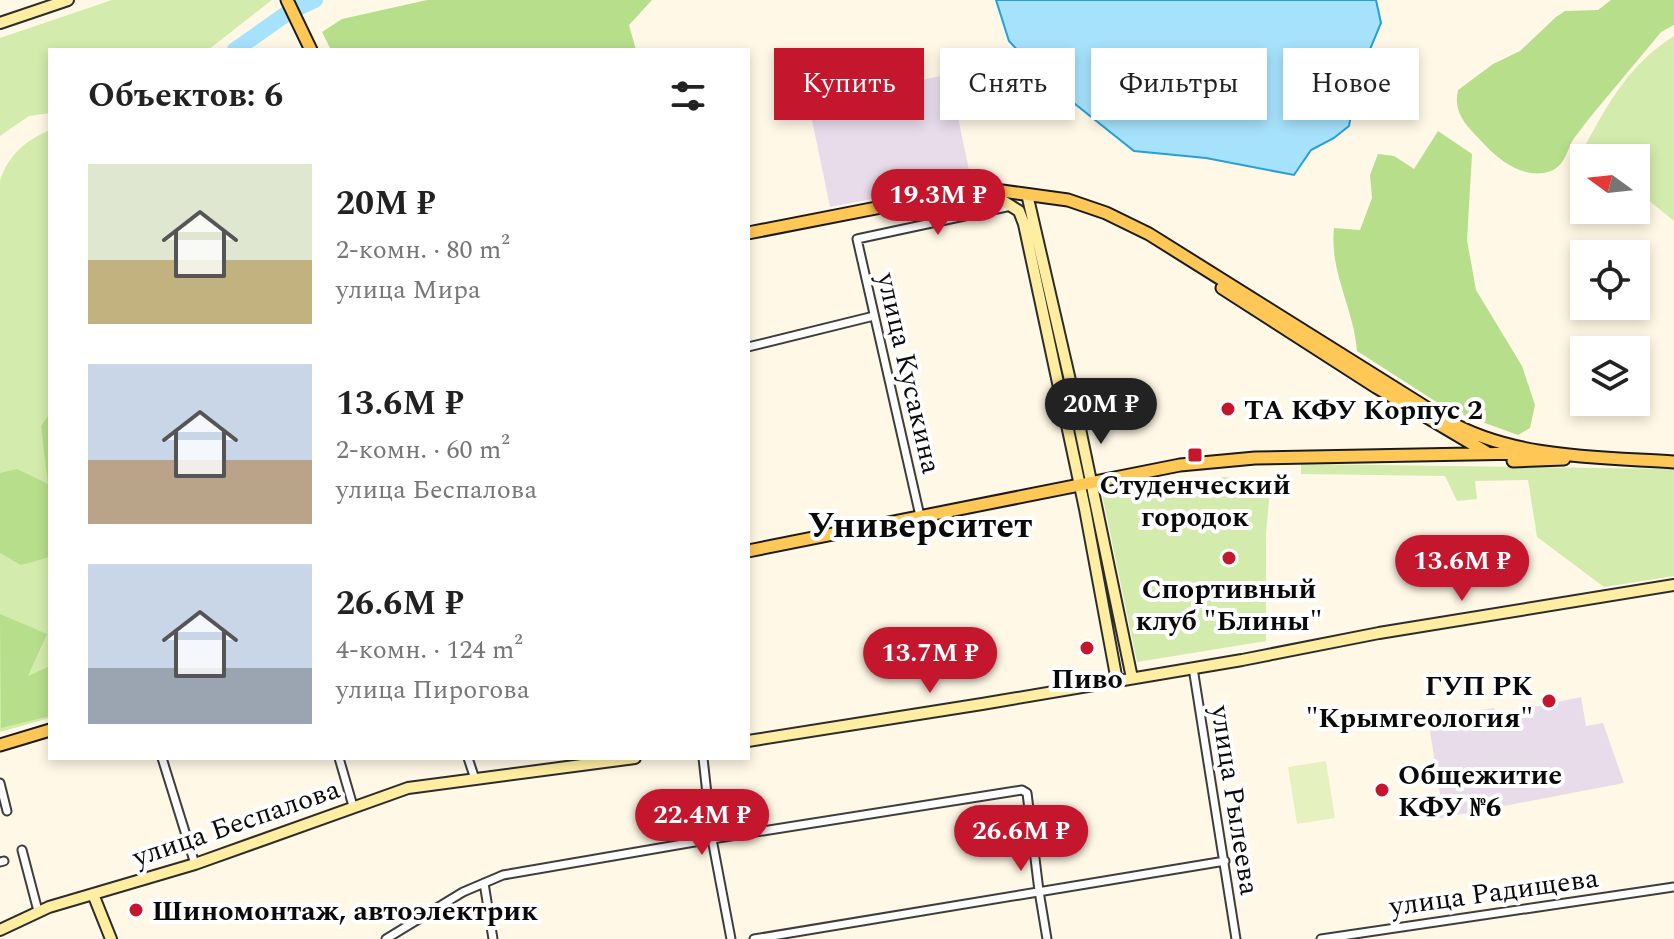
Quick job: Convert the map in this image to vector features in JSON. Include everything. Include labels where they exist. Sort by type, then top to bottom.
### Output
[{"type":"main road","points":[[0,23],[68,0]]},
{"type":"main road","points":[[287,0],[310,48]]},
{"type":"main road","points":[[989,192],[1019,211],[1024,224],[1132,678]]},
{"type":"main road","points":[[750,233],[912,201],[989,192],[1027,194],[1087,206],[1135,226],[1460,427],[1495,441],[1557,453]]},
{"type":"main road","points":[[1027,194],[1065,205],[1130,232],[1208,278],[1376,387],[1504,461]]},
{"type":"main road","points":[[1027,194],[1085,484],[1117,681]]},
{"type":"main road","points":[[750,551],[1150,469],[1211,461],[1557,453],[1674,462]]},
{"type":"main road","points":[[1372,456],[1504,461],[1632,459]]},
{"type":"main road","points":[[750,741],[1674,585]]},
{"type":"main road","points":[[0,745],[48,731]]},
{"type":"main road","name":"улица Беспалова","points":[[0,930],[38,911],[195,864],[408,788],[620,760]]},
{"type":"main road","points":[[93,894],[111,939]]},
{"type":"street","name":"улица Кусакина","points":[[920,516],[857,239],[1012,206]]},
{"type":"street","points":[[750,347],[874,316]]},
{"type":"street","name":"улица Рылеева","points":[[1193,668],[1236,939]]},
{"type":"street","points":[[163,760],[195,864]]},
{"type":"street","points":[[340,760],[353,806]]},
{"type":"street","points":[[469,760],[475,779]]},
{"type":"street","points":[[703,760],[712,839],[731,939]]},
{"type":"street","points":[[0,783],[7,811]]},
{"type":"street","points":[[386,939],[463,892],[503,875],[1022,790],[1027,793],[1047,939]]},
{"type":"street","points":[[22,850],[38,911]]},
{"type":"street","points":[[754,939],[1225,861]]},
{"type":"street","points":[[484,883],[493,939]]},
{"type":"street","name":"улица Радищева","points":[[1321,939],[1674,887]]},
{"type":"shaded area","points":[[940,76],[940,120],[959,120],[971,180],[830,207],[812,120],[924,120],[924,80]]},
{"type":"shaded area","points":[[1581,697],[1586,726],[1603,723],[1624,783],[1436,819],[1441,800],[1428,719],[1494,708],[1496,715]]},
{"type":"green space","points":[[112,0],[272,0],[211,48],[48,48],[48,113],[29,116],[0,136],[0,38]]},
{"type":"green space","points":[[427,0],[652,0],[629,25],[635,48],[330,48],[322,32],[342,19]]},
{"type":"green space","points":[[1611,0],[1674,0],[1674,25],[1661,32],[1607,97],[1575,137],[1556,168],[1533,173],[1507,164],[1464,121],[1458,107],[1458,90],[1493,64],[1520,51],[1565,11],[1598,10]]},
{"type":"green space","points":[[1674,36],[1674,221],[1650,201],[1650,144],[1586,144],[1622,84]]},
{"type":"green space","points":[[48,131],[48,719],[0,732],[0,181],[8,163],[33,139]]},
{"type":"green space","points":[[1438,131],[1472,154],[1467,240],[1476,290],[1522,366],[1535,405],[1530,428],[1518,435],[1449,410],[1357,351],[1335,259],[1334,228],[1360,230],[1372,198],[1370,175],[1378,154],[1394,156],[1414,169]]},
{"type":"green space","points":[[48,416],[48,484],[41,426]]},
{"type":"green space","points":[[1301,464],[1674,469],[1674,576],[1604,587],[1537,537],[1528,480],[1475,481],[1477,499],[1457,501],[1445,476],[1301,474]]},
{"type":"green space","points":[[17,469],[48,484],[48,558],[21,565],[0,553],[0,473]]},
{"type":"green space","points":[[1221,477],[1271,478],[1266,534],[1266,641],[1137,662],[1102,494]]},
{"type":"green space","points":[[0,614],[47,634],[28,676],[48,667],[48,716],[1,728]]},
{"type":"green space","points":[[1326,761],[1335,818],[1297,824],[1288,767]]},
{"type":"water","points":[[996,0],[1376,0],[1381,23],[1371,48],[1283,48],[1283,120],[1350,120],[1349,126],[1334,138],[1311,150],[1294,175],[1206,158],[1134,151],[1095,120],[1267,120],[1267,48],[1091,48],[1091,117],[1075,104],[1075,48],[1015,48],[1009,41]]},
{"type":"waterway","points":[[238,48],[289,12],[315,0]]},
{"type":"place","name":"ТА КФУ Корпус 2","points":[[1228,409]]},
{"type":"place","name":"Студенческий городок","points":[[1195,455]]},
{"type":"place","name":"Спортивный клуб \"Блины\"","points":[[1229,558]]},
{"type":"place","name":"Пиво","points":[[1087,648]]},
{"type":"place","name":"ГУП РК \"Крымгеология\"","points":[[1549,701]]},
{"type":"place","name":"Общежитие КФУ №6","points":[[1382,790]]},
{"type":"place","name":"Шиномонтаж, автоэлектрик","points":[[136,910]]},
{"type":"district","name":"Университет","points":[[920,524]]}]
